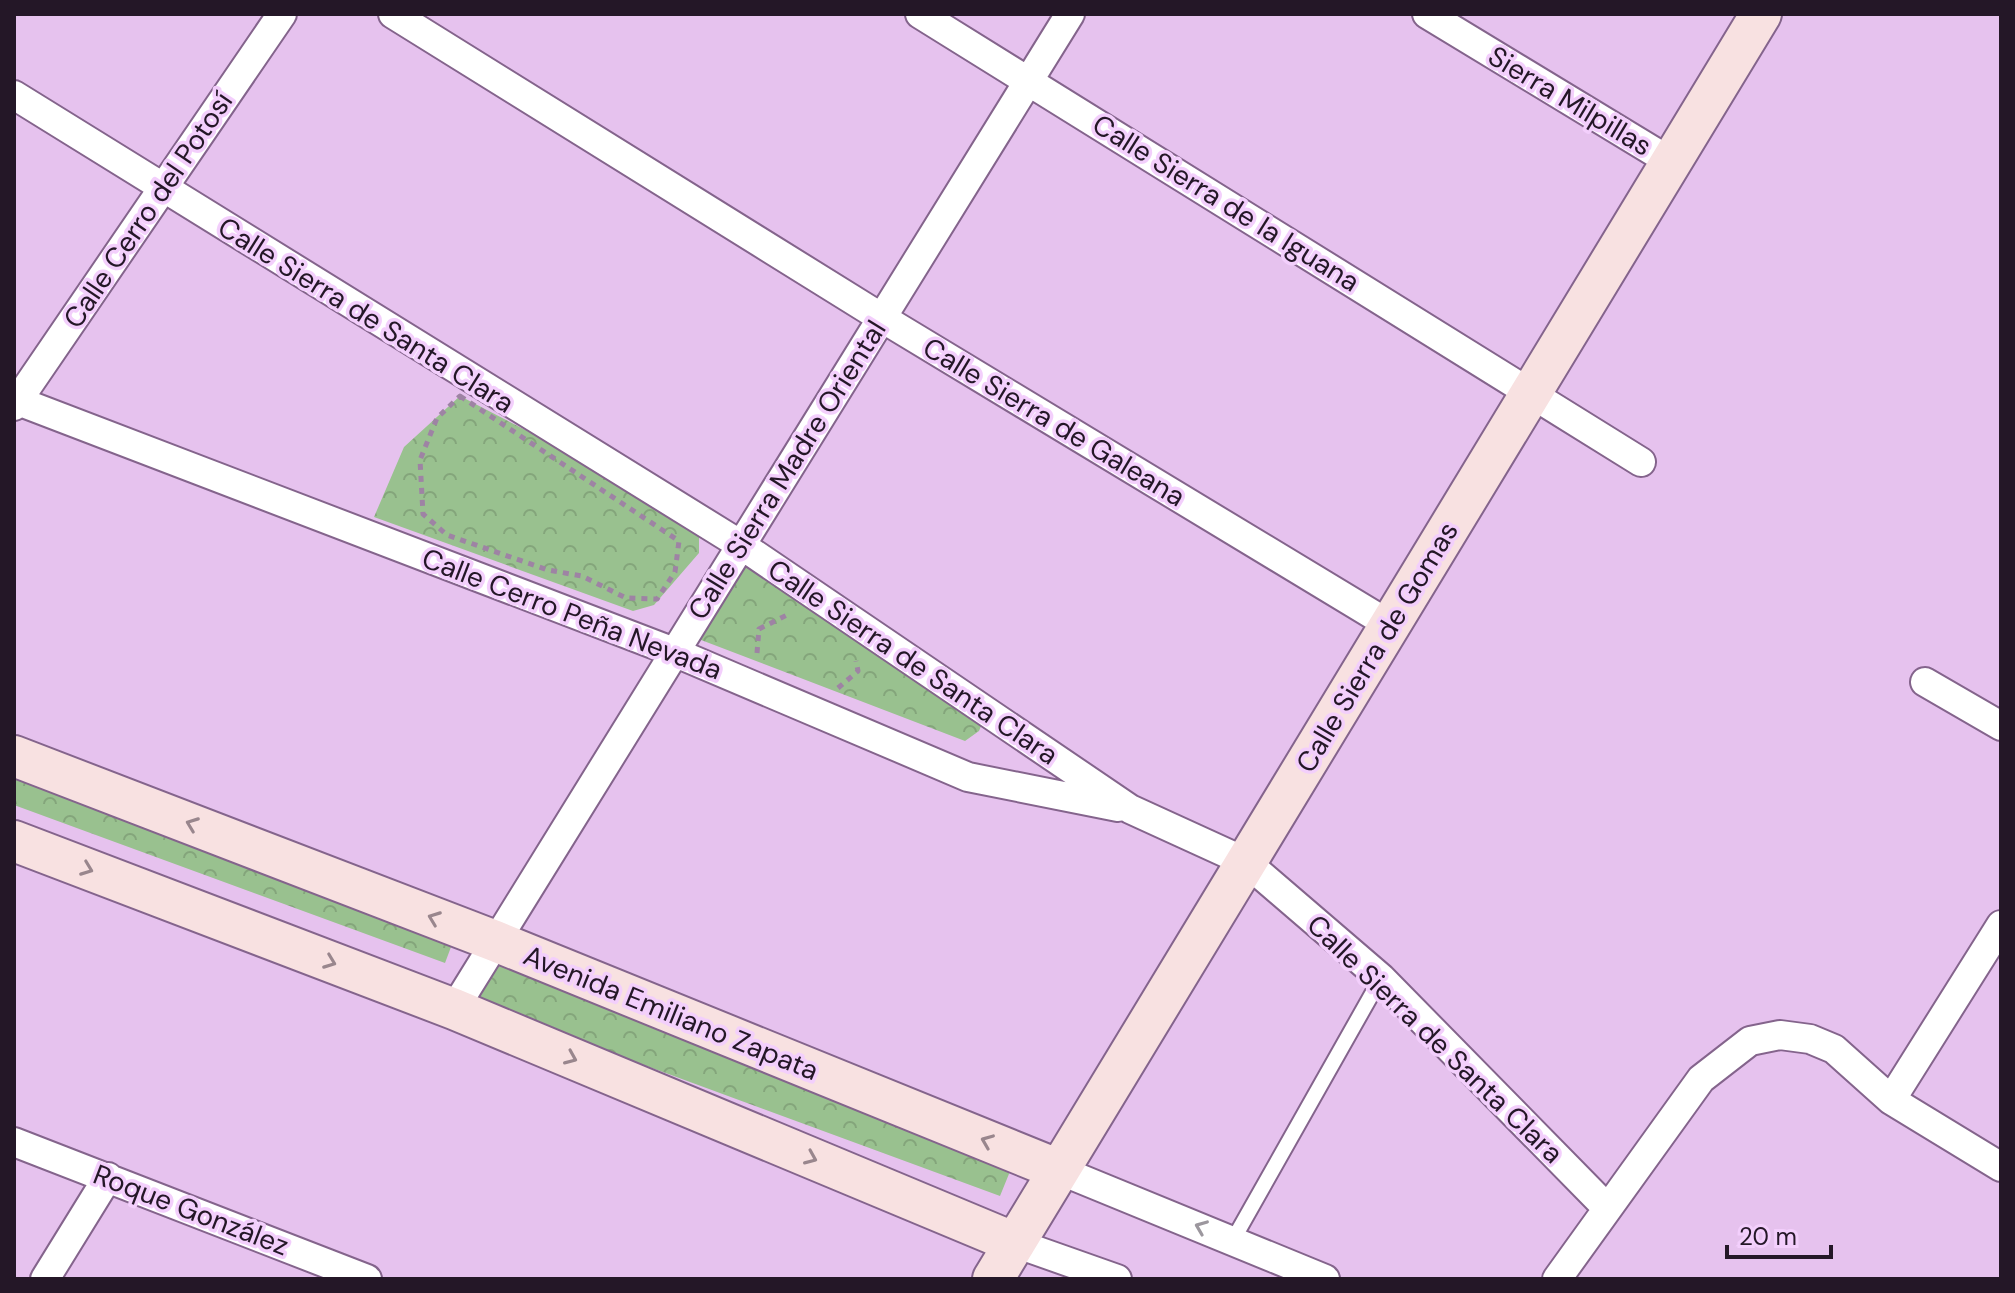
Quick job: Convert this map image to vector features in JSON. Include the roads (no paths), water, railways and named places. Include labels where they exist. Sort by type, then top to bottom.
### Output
[{"type":"street","name":"Calle Cerro del Potosí","points":[[16,404],[282,14]]},
{"type":"street","name":"Calle Sierra de Galeana","points":[[393,14],[882,318],[1390,625]]},
{"type":"street","name":"Calle Sierra de la Iguana","points":[[920,14],[1641,462]]},
{"type":"street","name":"Calle Sierra Madre Oriental","points":[[454,1009],[1070,14]]},
{"type":"street","name":"Sierra Milpillas","points":[[1427,14],[1671,162]]},
{"type":"street","name":"Calle Sierra de Gomas","points":[[993,1279],[1761,14]]},
{"type":"street","name":"Calle Sierra de Santa Clara","points":[[14,95],[741,545],[1130,809],[1246,862],[1381,978],[1606,1207]]},
{"type":"street","name":"Calle Cerro Peña Nevada","points":[[16,404],[674,652],[968,777],[1130,809]]},
{"type":"street","points":[[1925,682],[2001,726]]},
{"type":"street","name":"Avenida Emiliano Zapata","points":[[14,756],[495,941],[1325,1279]]},
{"type":"street","points":[[14,841],[454,1009],[1015,1243],[1117,1279]]},
{"type":"street","points":[[1891,1100],[2001,925]]},
{"type":"street","points":[[1557,1279],[1701,1079],[1750,1041],[1780,1035],[1810,1039],[1834,1049],[1891,1100],[2001,1167]]},
{"type":"street","name":"Roque González","points":[[14,1142],[362,1278]]},
{"type":"street","points":[[45,1279],[108,1177]]},
{"type":"lane","points":[[1233,1240],[1381,978]]}]
